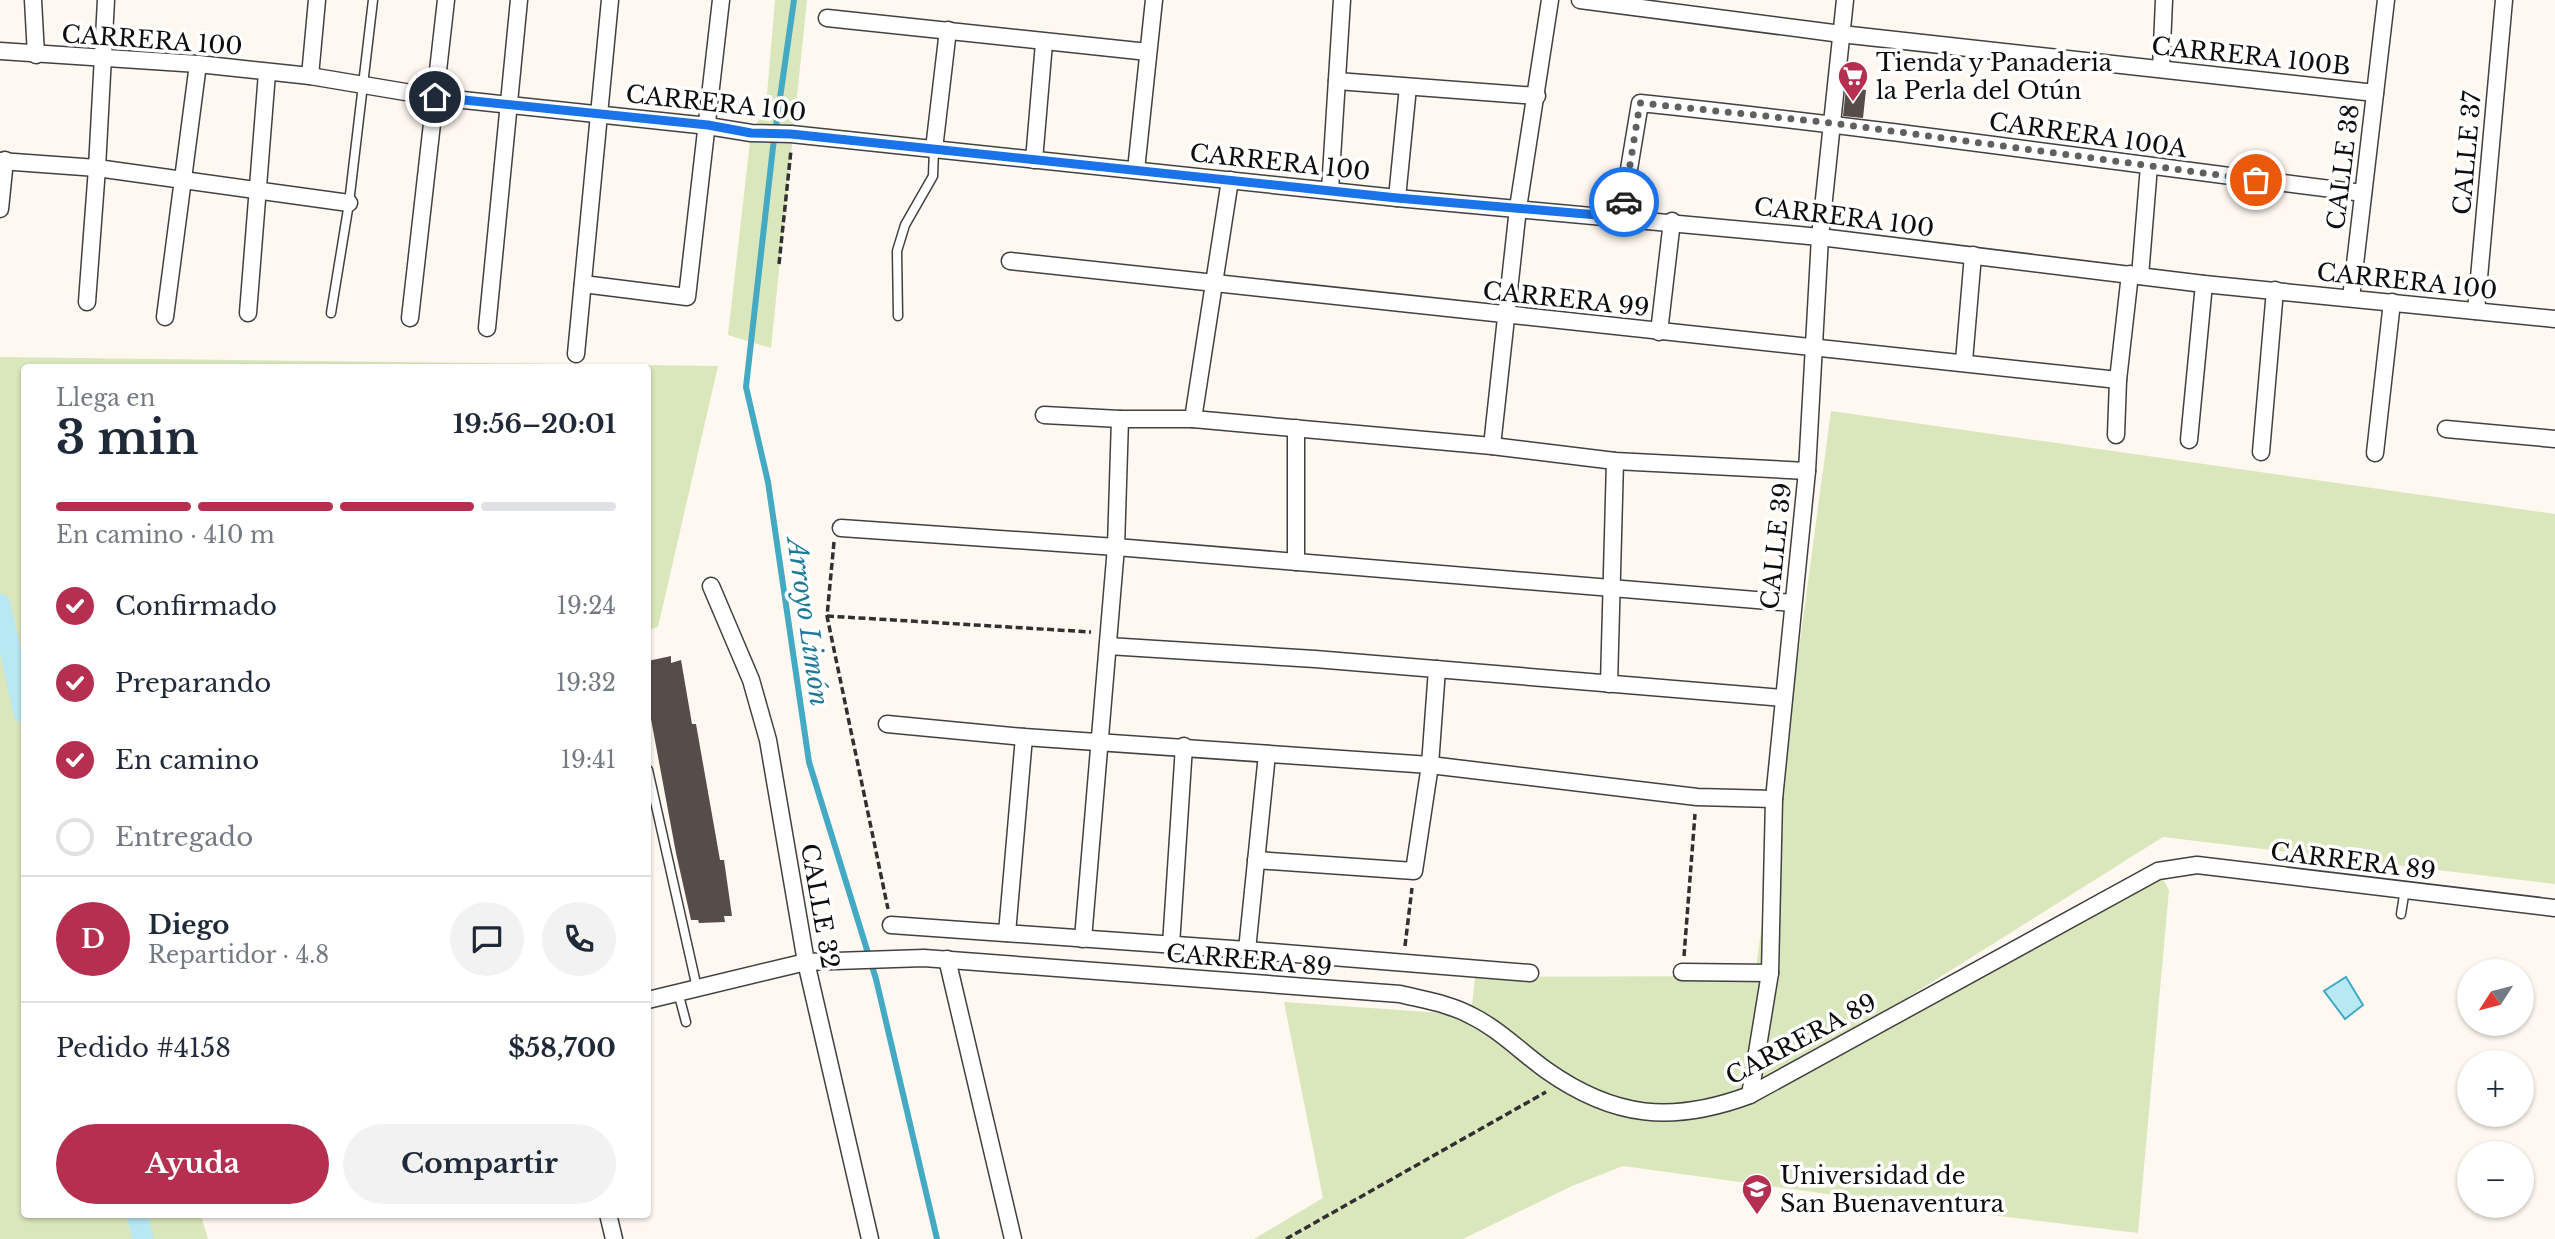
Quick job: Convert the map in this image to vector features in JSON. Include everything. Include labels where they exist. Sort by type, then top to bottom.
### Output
[{"type":"street","points":[[33,0],[36,55]]},
{"type":"street","points":[[86,302],[97,168],[106,0]]},
{"type":"street","points":[[310,76],[317,0]]},
{"type":"street","points":[[410,318],[446,0]]},
{"type":"street","points":[[486,328],[519,0]]},
{"type":"street","points":[[576,354],[610,0]]},
{"type":"street","points":[[583,285],[687,297],[721,0]]},
{"type":"street","points":[[1136,170],[1154,0]]},
{"type":"street","points":[[1330,191],[1342,0]]},
{"type":"street","points":[[1492,446],[1518,208],[1550,0]]},
{"type":"street","name":"CARRERA 100B","points":[[1580,0],[1841,34],[2375,93]]},
{"type":"street","name":"CALLE 39","points":[[1749,1096],[1770,973],[1774,799],[1807,471],[1820,237],[1845,0]]},
{"type":"street","points":[[2161,69],[2164,0]]},
{"type":"street","name":"CALLE 38","points":[[2351,298],[2386,0]]},
{"type":"street","name":"CALLE 37","points":[[2476,311],[2504,0]]},
{"type":"street","points":[[827,18],[1148,52]]},
{"type":"street","points":[[934,149],[948,30]]},
{"type":"street","points":[[1034,159],[1044,43]]},
{"type":"street","name":"CARRERA 100","points":[[0,51],[198,64],[361,83],[435,97],[708,125],[751,133],[798,135],[1397,198],[1672,221],[2204,284],[2555,319]]},
{"type":"street","points":[[165,317],[198,64]]},
{"type":"street","points":[[248,313],[267,73]]},
{"type":"street","points":[[1337,81],[1537,96]]},
{"type":"street","points":[[1397,198],[1408,87]]},
{"type":"street","name":"CARRERA 100A","points":[[1621,217],[1640,103],[1832,123],[2363,193]]},
{"type":"street","points":[[0,209],[2,160],[97,168],[349,203]]},
{"type":"street","points":[[2116,435],[2118,380],[2149,166]]},
{"type":"street","points":[[1193,419],[1230,180]]},
{"type":"street","points":[[1659,332],[1672,221]]},
{"type":"street","points":[[1964,361],[1973,255]]},
{"type":"street","name":"CARRERA 99","points":[[1010,261],[1659,332],[1964,361],[2118,380]]},
{"type":"street","points":[[2189,440],[2204,284]]},
{"type":"street","points":[[2261,452],[2275,290]]},
{"type":"street","points":[[2375,453],[2392,302]]},
{"type":"street","points":[[1044,415],[1193,419],[1492,446],[1615,461],[1807,471]]},
{"type":"street","points":[[1083,939],[1116,547],[1120,419]]},
{"type":"street","points":[[1296,428],[1296,562]]},
{"type":"street","points":[[2446,429],[2555,439]]},
{"type":"street","points":[[1609,684],[1615,461]]},
{"type":"street","points":[[841,528],[1116,547],[1793,603]]},
{"type":"street","name":"CALLE 32","points":[[711,586],[751,680],[768,740],[870,1239]]},
{"type":"street","points":[[1108,639],[1783,698]]},
{"type":"street","points":[[1256,860],[1414,871],[1430,765],[1437,669]]},
{"type":"street","points":[[887,724],[1024,737],[1099,740],[1430,765],[1697,797],[1774,799]]},
{"type":"street","points":[[1007,933],[1024,737]]},
{"type":"street","points":[[1171,945],[1184,746]]},
{"type":"street","points":[[1247,950],[1268,754]]},
{"type":"street","name":"CARRERA 89","points":[[651,999],[813,962],[924,958],[1400,994],[1472,1015],[1511,1040],[1546,1070],[1603,1103],[1644,1112],[1682,1113],[1720,1106],[1749,1096],[2158,871],[2197,865],[2555,908]]},
{"type":"street","points":[[891,925],[1530,973]]},
{"type":"street","points":[[947,958],[1013,1239]]},
{"type":"street","points":[[1682,972],[1770,973]]},
{"type":"street","points":[[609,1218],[614,1239]]},
{"type":"lane","points":[[331,313],[349,203],[361,83],[373,0]]},
{"type":"lane","points":[[898,316],[897,250],[905,225],[933,176],[934,149]]},
{"type":"lane","points":[[651,783],[697,988]]},
{"type":"lane","points":[[2401,914],[2405,889]]},
{"type":"lane","points":[[678,992],[686,1022]]},
{"type":"path","points":[[779,264],[791,149],[798,135]]},
{"type":"path","points":[[841,528],[835,536],[827,616],[891,925]]},
{"type":"path","points":[[827,616],[1108,639]]},
{"type":"path","points":[[1682,972],[1697,797]]},
{"type":"path","points":[[1404,962],[1414,871]]},
{"type":"path","points":[[1286,1239],[1565,1081]]},
{"type":"green space","points":[[775,0],[807,0],[771,348],[728,335],[751,133],[766,107]]},
{"type":"green space","points":[[0,357],[558,364],[21,364],[21,1218],[202,1218],[208,1239],[0,1239]]},
{"type":"green space","points":[[651,365],[718,366],[658,627],[651,629]]},
{"type":"green space","points":[[1831,411],[2555,514],[2555,884],[2163,837],[1789,1072],[2158,871],[2169,890],[2138,1233],[1623,1166],[1572,1186],[1463,1239],[1254,1239],[1323,1198],[1284,1002],[1471,1015],[1475,977],[1755,976]]},
{"type":"water","points":[[2346,977],[2363,1005],[2345,1019],[2324,991]]},
{"type":"building","name":"Tienda y Panaderia la Perla del Otún","points":[[1846,87],[1866,90],[1863,118],[1843,116]]},
{"type":"building","points":[[671,656],[671,663],[681,660],[692,724],[696,724],[720,860],[724,860],[732,916],[724,916],[725,922],[699,923],[698,920],[691,920],[651,719],[651,660]]},
{"type":"waterway","name":"Arroyo Limón","points":[[794,0],[773,147],[746,387],[768,482],[809,762],[876,979],[937,1239]]},
{"type":"waterway","points":[[0,604],[21,699]]},
{"type":"waterway","points":[[138,1218],[143,1239]]},
{"type":"way so far","points":[[1624,202],[1640,103],[1832,123],[2256,180]]},
{"type":"place","name":"Tienda y Panaderia la Perla del Otún","points":[[1853,103]]},
{"type":"place","name":"Universidad de San Buenaventura","points":[[1757,1216]]},
{"type":"route","points":[[435,97],[708,125],[751,133],[831,138],[1397,198],[1621,217],[1624,202]]}]
